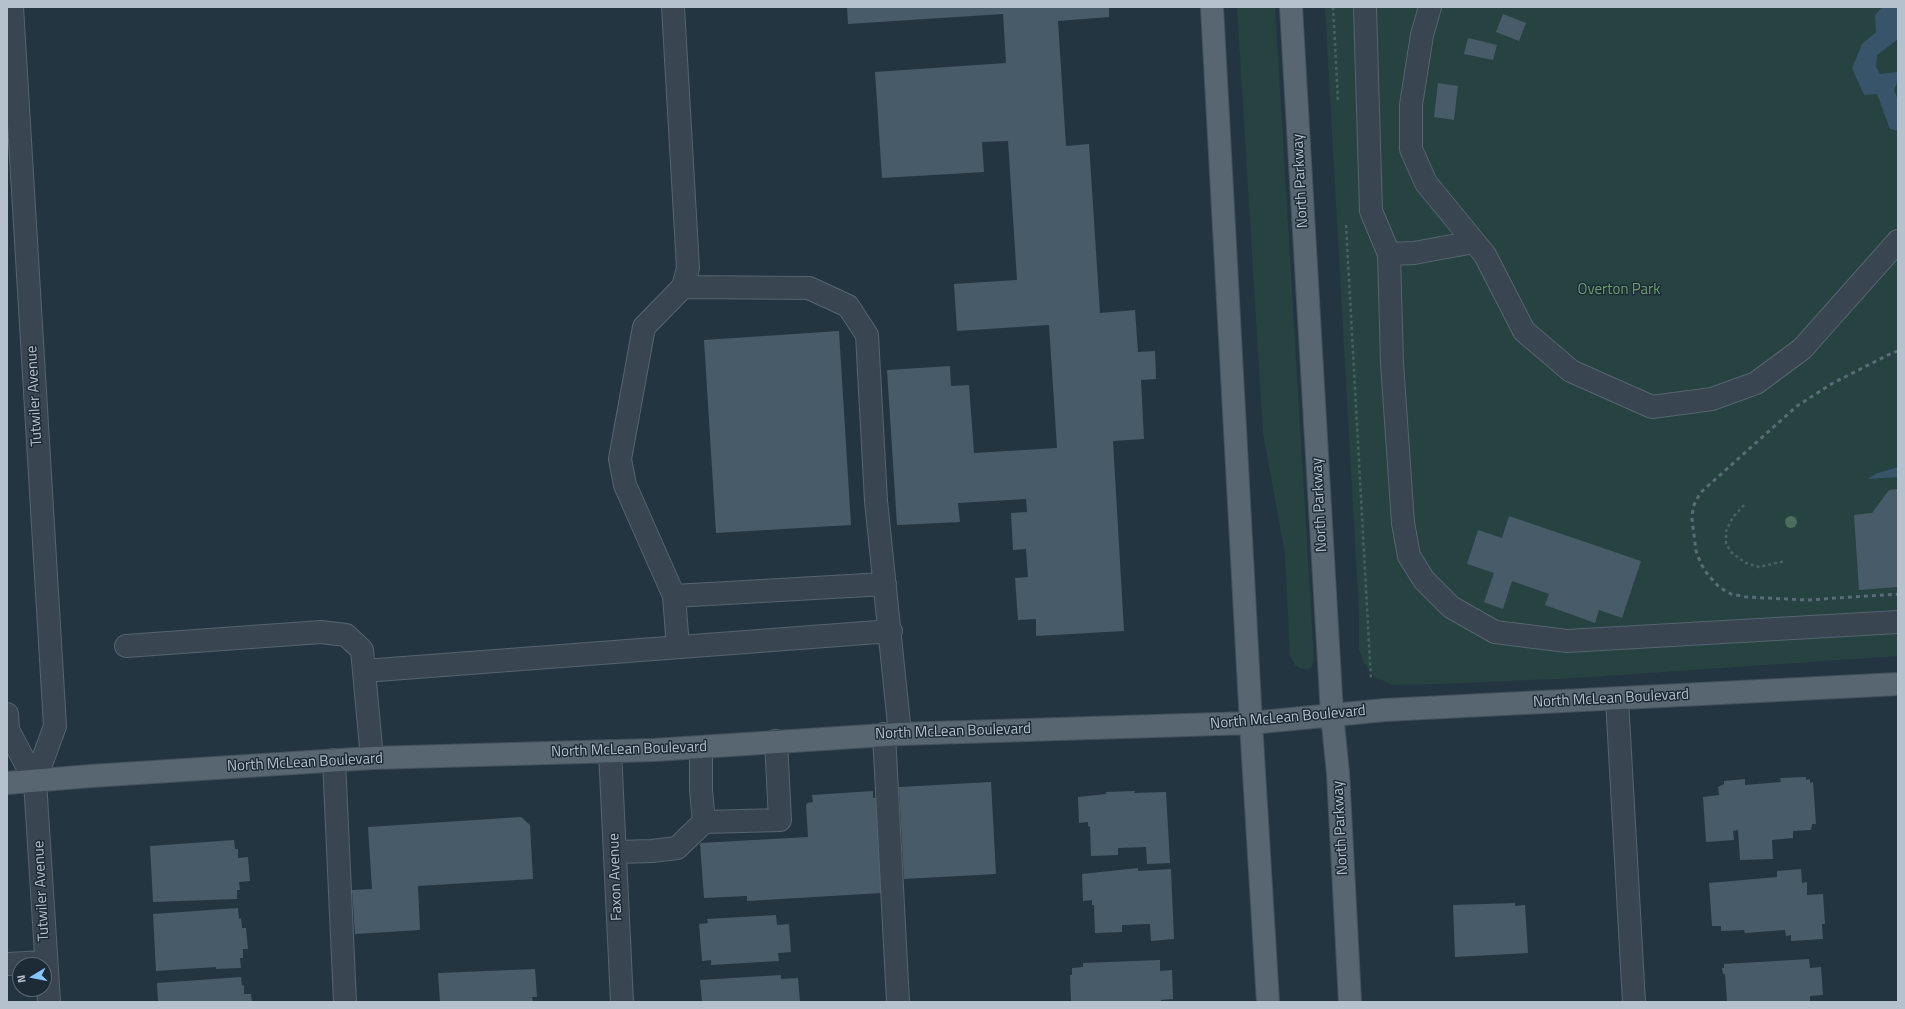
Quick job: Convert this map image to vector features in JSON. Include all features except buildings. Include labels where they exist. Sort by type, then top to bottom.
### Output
[{"type":"main road","points":[[1212,7],[1251,723],[1268,1002]]},
{"type":"main road","name":"North Parkway","points":[[1291,7],[1332,714],[1338,773],[1350,1002]]},
{"type":"main road","name":"North McLean Boulevard","points":[[7,783],[372,758],[700,747],[892,734],[1251,723],[1385,710],[1898,684]]},
{"type":"street","name":"Tutwiler Avenue","points":[[12,7],[15,206],[55,726],[35,781],[46,957]]},
{"type":"street","points":[[673,7],[688,268],[683,287],[644,327],[620,459],[625,485],[674,596],[678,647]]},
{"type":"street","points":[[1365,7],[1371,211],[1389,254],[1392,363],[1403,523],[1408,556],[1424,580],[1451,607],[1495,632],[1567,641],[1898,622]]},
{"type":"street","points":[[1430,7],[1422,35],[1411,105],[1411,149],[1426,183],[1485,255],[1524,331],[1571,371],[1652,407],[1712,399],[1756,382],[1802,349],[1898,241]]},
{"type":"street","points":[[1389,254],[1414,253],[1474,242]]},
{"type":"street","points":[[683,287],[809,288],[848,306],[866,335],[876,501],[891,631],[898,1002]]},
{"type":"street","points":[[674,596],[885,584]]},
{"type":"street","points":[[364,671],[891,631]]},
{"type":"street","points":[[126,646],[321,632],[346,635],[362,650],[372,758]]},
{"type":"street","points":[[1617,699],[1634,1002]]},
{"type":"street","name":"Tutwiler Avenue","points":[[7,714],[8,730],[35,781]]},
{"type":"street","points":[[615,852],[652,851],[677,848],[704,822],[780,820],[776,741]]},
{"type":"street","points":[[700,747],[701,790],[704,822]]},
{"type":"street","name":"Faxon Avenue","points":[[610,751],[622,1002]]},
{"type":"street","points":[[334,760],[345,1002]]},
{"type":"path","points":[[1333,7],[1338,103]]},
{"type":"path","points":[[1345,222],[1371,680]]},
{"type":"path","points":[[1744,505],[1733,517],[1726,531],[1726,544],[1732,553],[1746,563],[1759,567],[1785,561]]},
{"type":"green space","points":[[1237,7],[1275,7],[1314,660],[1311,668],[1302,669],[1295,665],[1290,655],[1285,554],[1263,433]]},
{"type":"green space","name":"Overton Park","points":[[1325,7],[1898,7],[1898,656],[1575,678],[1439,684],[1393,685],[1375,677],[1364,663],[1359,649],[1359,613]]},
{"type":"water","points":[[1882,7],[1898,7],[1897,40],[1877,55],[1876,67],[1880,74],[1898,72],[1898,80],[1894,90],[1898,100],[1898,131],[1890,129],[1877,94],[1864,95],[1852,68],[1862,44],[1876,32],[1875,15]]},
{"type":"water","points":[[1898,467],[1898,477],[1867,479],[1878,473]]},
{"type":"railway","points":[[1898,351],[1833,383],[1797,406],[1700,493],[1693,507],[1692,519],[1696,551],[1701,564],[1708,575],[1719,587],[1731,594],[1746,597],[1807,600],[1898,594]]}]
